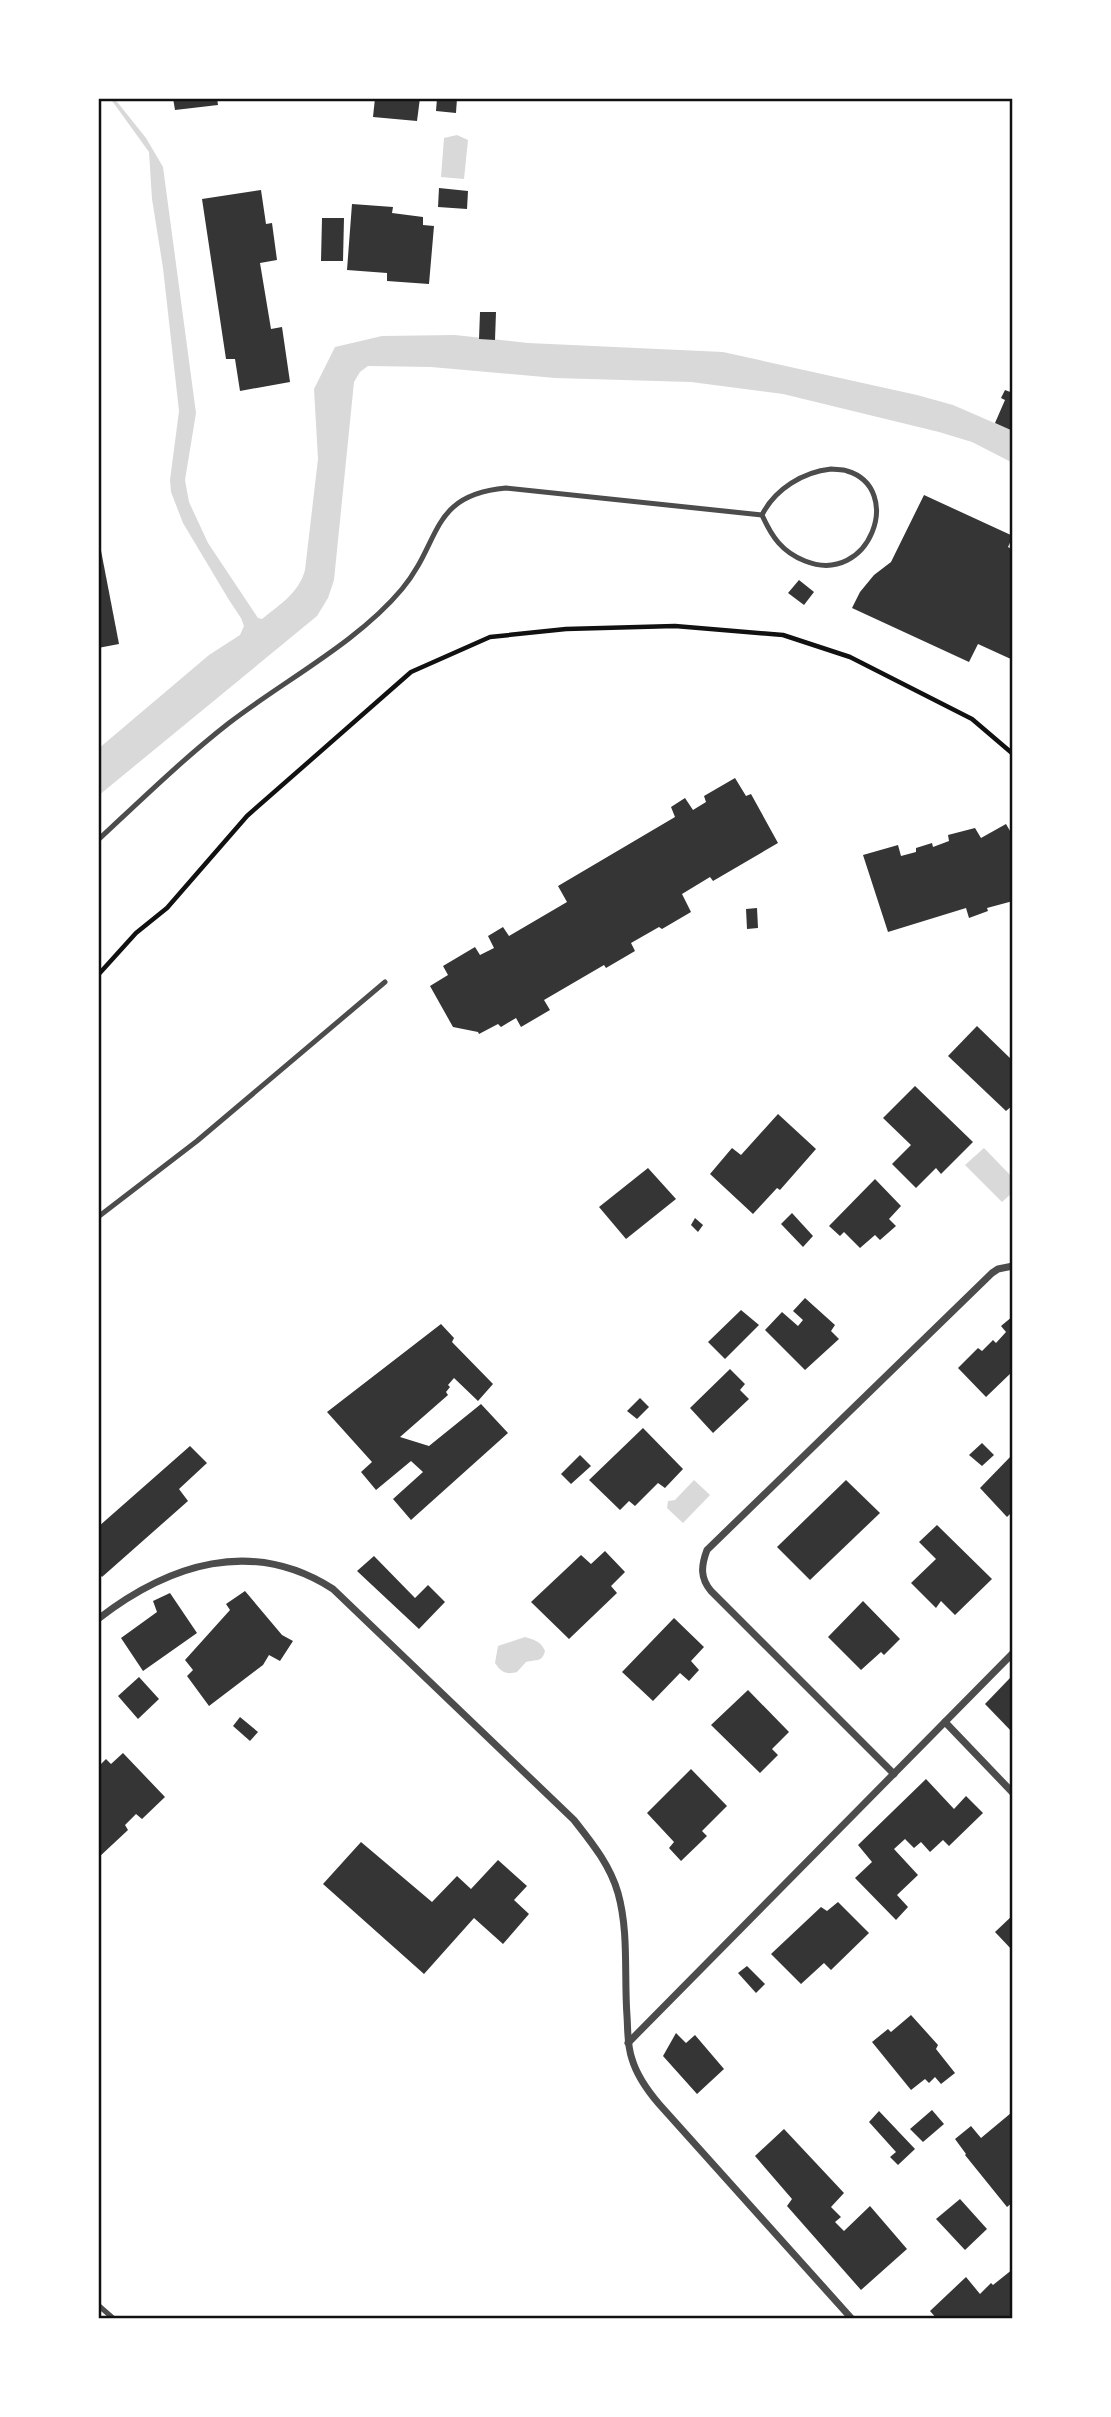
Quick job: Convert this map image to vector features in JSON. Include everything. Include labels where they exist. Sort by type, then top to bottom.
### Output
[{"type":"street","points":[[894,1774],[710,1591],[702,1575],[703,1559],[707,1550],[982,1283],[998,1269],[1013,1266]]},
{"type":"street","points":[[98,1619],[130,1595],[159,1580],[211,1563],[251,1562],[288,1567],[333,1589],[574,1820],[600,1855],[618,1892],[623,1921],[628,2043],[637,2072],[652,2096],[852,2319]]},
{"type":"street","points":[[628,2043],[1013,1653]]},
{"type":"street","points":[[945,1722],[1013,1793]]},
{"type":"lane","points":[[831,469],[847,471],[862,479],[871,491],[876,506],[876,522],[870,538],[860,552],[848,561],[832,566],[813,565],[793,557],[778,545],[762,515],[774,498],[798,479],[812,471],[831,469]]},
{"type":"lane","points":[[98,840],[229,723],[378,614],[404,587],[440,521],[451,507],[466,497],[484,490],[506,488],[762,515]]},
{"type":"lane","points":[[98,1217],[197,1141],[386,982]]},
{"type":"lane","points":[[98,2305],[114,2319]]},
{"type":"path","points":[[98,975],[136,933],[167,908],[247,816],[411,672],[490,637],[566,629],[676,626],[783,635],[850,657],[972,719],[1013,754]]},
{"type":"shaded area","points":[[110,98],[114,98],[146,138],[163,167],[196,413],[185,480],[189,502],[208,543],[258,618],[262,619],[288,598],[305,570],[318,459],[314,389],[335,347],[382,336],[455,335],[528,343],[723,352],[953,405],[1013,431],[1013,463],[972,442],[939,432],[783,394],[691,382],[555,378],[431,367],[368,366],[354,382],[334,580],[328,598],[317,616],[98,796],[98,749],[209,655],[240,635],[244,626],[183,523],[171,492],[170,480],[179,411],[163,268],[152,199],[149,152]]},
{"type":"shaded area","points":[[457,135],[468,140],[464,179],[441,177],[444,138]]},
{"type":"shaded area","points":[[984,1148],[1013,1178],[1013,1192],[1002,1202],[965,1165]]},
{"type":"shaded area","points":[[694,1480],[710,1495],[683,1523],[667,1508],[668,1501],[675,1500]]},
{"type":"shaded area","points":[[525,1637],[541,1645],[545,1651],[542,1657],[526,1662],[517,1672],[502,1671],[495,1663],[498,1646]]},
{"type":"building","points":[[173,98],[217,98],[218,105],[175,110]]},
{"type":"building","points":[[375,98],[420,98],[417,121],[373,117]]},
{"type":"building","points":[[437,98],[457,98],[456,113],[436,111]]},
{"type":"building","points":[[439,188],[468,191],[467,209],[438,207]]},
{"type":"building","points":[[261,190],[266,224],[272,223],[277,260],[260,263],[271,329],[282,327],[290,382],[240,391],[235,359],[226,359],[202,199]]},
{"type":"building","points":[[352,204],[393,207],[392,213],[423,217],[423,225],[434,226],[429,284],[387,281],[387,273],[347,270]]},
{"type":"building","points":[[322,218],[344,218],[343,261],[321,261]]},
{"type":"building","points":[[480,312],[496,312],[495,340],[479,339]]},
{"type":"building","points":[[1005,390],[1013,393],[1013,431],[995,423],[1005,400],[1001,398]]},
{"type":"building","points":[[924,495],[1013,536],[1008,547],[1013,550],[1013,660],[978,644],[969,662],[852,608],[860,592],[874,575],[891,562]]},
{"type":"building","points":[[98,535],[119,644],[98,648]]},
{"type":"building","points":[[799,580],[814,592],[804,605],[788,593]]},
{"type":"building","points":[[735,778],[746,796],[751,794],[778,843],[713,881],[710,877],[682,894],[691,912],[631,943],[635,951],[606,968],[604,965],[544,1000],[550,1010],[521,1027],[516,1018],[501,1027],[498,1024],[479,1034],[453,1027],[430,986],[448,975],[443,966],[475,947],[480,955],[494,948],[488,936],[503,927],[509,936],[567,902],[558,886],[675,817],[671,807],[685,798],[693,810],[706,802],[704,796]]},
{"type":"building","points":[[1006,824],[1013,836],[1013,901],[987,908],[988,911],[969,918],[966,908],[888,932],[863,855],[898,845],[901,856],[916,852],[916,848],[932,843],[933,847],[949,841],[948,835],[975,828],[981,838]]},
{"type":"building","points":[[757,908],[758,928],[747,929],[746,909]]},
{"type":"building","points":[[977,1026],[1013,1061],[1013,1105],[1006,1111],[948,1056]]},
{"type":"building","points":[[915,1086],[973,1142],[941,1174],[936,1168],[916,1188],[892,1164],[911,1145],[883,1118]]},
{"type":"building","points":[[778,1114],[816,1149],[780,1190],[777,1188],[753,1214],[710,1174],[732,1148],[741,1155]]},
{"type":"building","points":[[648,1168],[676,1199],[626,1239],[599,1207]]},
{"type":"building","points":[[875,1179],[901,1206],[889,1219],[896,1226],[880,1240],[875,1235],[860,1248],[844,1232],[840,1236],[829,1226]]},
{"type":"building","points":[[792,1213],[813,1236],[803,1247],[781,1224]]},
{"type":"building","points":[[695,1218],[703,1225],[698,1232],[691,1225]]},
{"type":"building","points":[[805,1298],[835,1325],[831,1331],[839,1339],[805,1370],[765,1330],[782,1312],[798,1326],[803,1320],[793,1311]]},
{"type":"building","points":[[741,1310],[759,1325],[725,1359],[708,1342]]},
{"type":"building","points":[[1013,1316],[1013,1371],[986,1397],[958,1368],[978,1348],[982,1351],[993,1340],[996,1343],[1006,1332],[1001,1326]]},
{"type":"building","points":[[441,1324],[454,1338],[452,1342],[493,1384],[478,1401],[454,1378],[448,1385],[448,1395],[400,1437],[429,1446],[481,1404],[508,1433],[411,1520],[393,1499],[423,1472],[411,1461],[376,1490],[361,1472],[372,1462],[327,1412]]},
{"type":"building","points":[[730,1369],[745,1384],[740,1390],[749,1399],[713,1433],[690,1408]]},
{"type":"building","points":[[640,1398],[649,1407],[637,1419],[627,1411]]},
{"type":"building","points":[[643,1428],[683,1469],[665,1488],[658,1483],[635,1506],[629,1501],[620,1510],[589,1480]]},
{"type":"building","points":[[982,1443],[994,1455],[982,1466],[969,1455]]},
{"type":"building","points":[[190,1446],[207,1463],[179,1489],[188,1501],[102,1577],[98,1572],[98,1527]]},
{"type":"building","points":[[1013,1454],[1013,1511],[1007,1517],[980,1488]]},
{"type":"building","points":[[580,1455],[591,1466],[571,1484],[561,1474]]},
{"type":"building","points":[[846,1480],[880,1513],[810,1580],[777,1547]]},
{"type":"building","points":[[937,1525],[992,1579],[955,1615],[941,1601],[936,1608],[911,1583],[936,1559],[919,1542]]},
{"type":"building","points":[[605,1551],[625,1572],[611,1586],[617,1593],[569,1639],[531,1602],[581,1555],[591,1564]]},
{"type":"building","points":[[374,1556],[415,1598],[428,1585],[445,1602],[419,1629],[357,1571]]},
{"type":"building","points":[[245,1591],[282,1635],[293,1641],[280,1661],[269,1655],[263,1665],[209,1706],[187,1676],[193,1670],[185,1660],[230,1610],[226,1604]]},
{"type":"building","points":[[170,1593],[197,1633],[143,1671],[121,1638],[157,1612],[153,1601]]},
{"type":"building","points":[[863,1601],[900,1639],[884,1655],[881,1652],[861,1670],[828,1637]]},
{"type":"building","points":[[674,1618],[704,1647],[691,1661],[699,1670],[689,1681],[680,1673],[653,1701],[622,1672]]},
{"type":"building","points":[[139,1677],[159,1699],[138,1719],[118,1696]]},
{"type":"building","points":[[1010,1678],[1013,1681],[1013,1733],[985,1704]]},
{"type":"building","points":[[748,1690],[789,1732],[772,1749],[778,1755],[760,1773],[711,1725]]},
{"type":"building","points":[[240,1717],[258,1732],[250,1741],[233,1726]]},
{"type":"building","points":[[123,1753],[165,1797],[142,1819],[136,1814],[125,1825],[128,1830],[98,1858],[98,1767],[106,1759],[111,1764]]},
{"type":"building","points":[[691,1769],[727,1806],[702,1831],[707,1836],[681,1861],[669,1848],[674,1842],[647,1813]]},
{"type":"building","points":[[926,1779],[954,1809],[966,1796],[983,1813],[949,1846],[943,1840],[930,1852],[921,1842],[914,1848],[905,1839],[894,1849],[918,1875],[897,1895],[908,1907],[896,1920],[855,1878],[872,1862],[858,1845]]},
{"type":"building","points":[[361,1842],[432,1902],[457,1876],[471,1889],[498,1860],[527,1886],[514,1900],[529,1914],[503,1944],[474,1918],[424,1974],[323,1884]]},
{"type":"building","points":[[838,1902],[869,1933],[831,1970],[824,1963],[801,1984],[771,1954],[821,1907],[827,1911]]},
{"type":"building","points":[[1013,1915],[1013,1951],[995,1932]]},
{"type":"building","points":[[747,1966],[765,1984],[756,1993],[738,1973]]},
{"type":"building","points":[[911,2015],[938,2045],[936,2049],[955,2073],[941,2084],[935,2077],[929,2083],[925,2079],[911,2090],[872,2042],[888,2029],[891,2032]]},
{"type":"building","points":[[676,2033],[686,2043],[695,2035],[724,2069],[697,2094],[663,2056]]},
{"type":"building","points":[[932,2110],[944,2124],[923,2142],[910,2129]]},
{"type":"building","points":[[879,2111],[915,2149],[898,2165],[890,2157],[896,2152],[869,2122]]},
{"type":"building","points":[[1011,2113],[1013,2202],[1007,2207],[955,2139],[971,2126],[981,2138]]},
{"type":"building","points":[[784,2129],[844,2193],[831,2207],[841,2217],[835,2222],[844,2231],[870,2206],[907,2249],[861,2290],[787,2206],[792,2199],[755,2156]]},
{"type":"building","points":[[960,2199],[987,2229],[965,2250],[936,2219]]},
{"type":"building","points":[[1013,2269],[1012,2319],[937,2319],[930,2311],[966,2277],[980,2294],[991,2283],[993,2285]]}]
